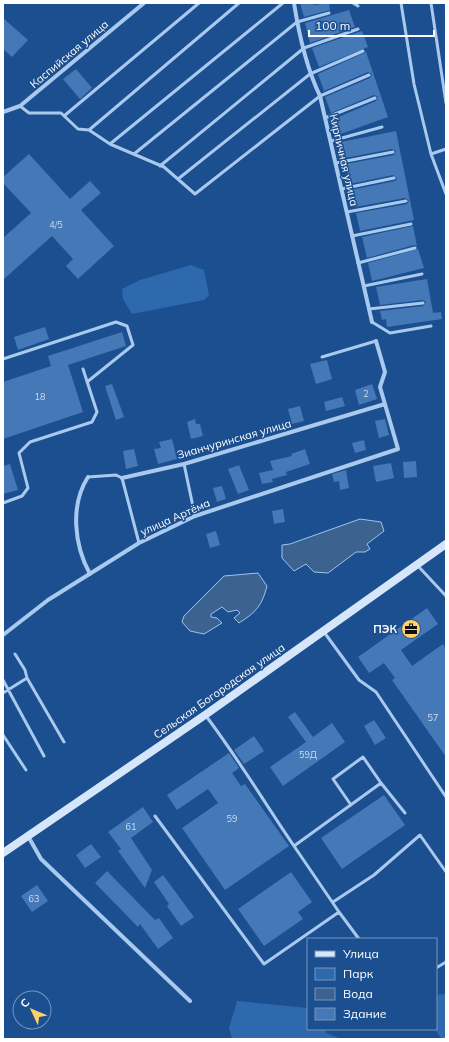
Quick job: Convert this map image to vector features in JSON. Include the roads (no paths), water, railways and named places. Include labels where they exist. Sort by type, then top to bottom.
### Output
[{"type":"main road","name":"Сельская Богородская улица","points":[[3,853],[205,715],[446,544]]},
{"type":"street","name":"Каспийская улица","points":[[3,112],[20,106],[144,3]]},
{"type":"street","name":"Кирпичная улица","points":[[294,3],[297,22],[310,74],[320,96],[372,322]]},
{"type":"street","points":[[376,341],[385,372],[380,387],[385,404]]},
{"type":"street","name":"улица Артёма","points":[[3,635],[48,600],[138,543],[195,516],[398,448],[385,404]]},
{"type":"street","name":"Зианчуринская улица","points":[[122,478],[184,464],[385,404]]},
{"type":"street","points":[[88,477],[80,489],[76,510],[78,535],[84,564],[90,574]]},
{"type":"street","points":[[27,836],[41,859],[190,1001]]},
{"type":"lane","points":[[64,116],[199,3]]},
{"type":"lane","points":[[89,130],[239,3]]},
{"type":"lane","points":[[110,144],[284,3]]},
{"type":"lane","points":[[353,3],[358,6]]},
{"type":"lane","points":[[401,3],[414,84],[431,154],[446,194]]},
{"type":"lane","points":[[431,3],[446,103]]},
{"type":"lane","points":[[134,154],[297,22],[329,13]]},
{"type":"lane","points":[[160,166],[304,48],[358,29]]},
{"type":"lane","points":[[178,179],[310,74],[364,51]]},
{"type":"lane","points":[[20,106],[29,113],[61,113],[78,129],[89,130],[110,144],[160,166],[195,194],[320,96],[369,75]]},
{"type":"lane","points":[[325,118],[374,98]]},
{"type":"lane","points":[[330,141],[382,127]]},
{"type":"lane","points":[[431,154],[446,149]]},
{"type":"lane","points":[[336,164],[393,152]]},
{"type":"lane","points":[[341,189],[394,178]]},
{"type":"lane","points":[[347,212],[406,201]]},
{"type":"lane","points":[[352,236],[411,224]]},
{"type":"lane","points":[[358,263],[415,248]]},
{"type":"lane","points":[[364,286],[422,274]]},
{"type":"lane","points":[[369,309],[423,303]]},
{"type":"lane","points":[[3,359],[116,322],[127,326],[133,345],[87,382]]},
{"type":"lane","points":[[372,322],[390,334],[431,326]]},
{"type":"lane","points":[[322,357],[376,341]]},
{"type":"lane","points":[[3,503],[22,496],[28,488],[19,452],[30,442],[92,422],[97,412],[83,369]]},
{"type":"lane","points":[[184,464],[195,516]]},
{"type":"lane","name":"Зианчуринская улица","points":[[88,477],[116,475],[122,478]]},
{"type":"lane","points":[[122,478],[138,543]]},
{"type":"lane","points":[[417,564],[446,596]]},
{"type":"lane","points":[[323,631],[359,680],[376,692],[446,797]]},
{"type":"lane","points":[[15,654],[64,742]]},
{"type":"lane","points":[[3,693],[28,678]]},
{"type":"lane","points":[[3,680],[7,690],[44,756]]},
{"type":"lane","points":[[205,715],[247,772],[252,784],[358,938]]},
{"type":"lane","points":[[3,735],[26,770]]},
{"type":"lane","points":[[351,805],[333,780],[363,757],[405,813]]},
{"type":"lane","points":[[294,846],[381,783]]},
{"type":"lane","points":[[155,816],[264,964],[339,912]]},
{"type":"lane","points":[[333,902],[374,875],[420,835],[446,872]]},
{"type":"lane","points":[[437,967],[446,962]]},
{"type":"water","points":[[360,519],[381,522],[384,531],[367,544],[370,549],[365,552],[356,552],[328,573],[314,572],[306,564],[294,571],[282,558],[282,545],[290,544]]},
{"type":"water","points":[[258,573],[267,586],[263,599],[254,612],[239,623],[234,618],[240,613],[237,610],[228,612],[222,607],[211,614],[211,617],[217,618],[222,623],[204,634],[190,631],[182,622],[184,616],[224,576]]},
{"type":"place","name":"ПЭК","points":[[411,629]]}]
